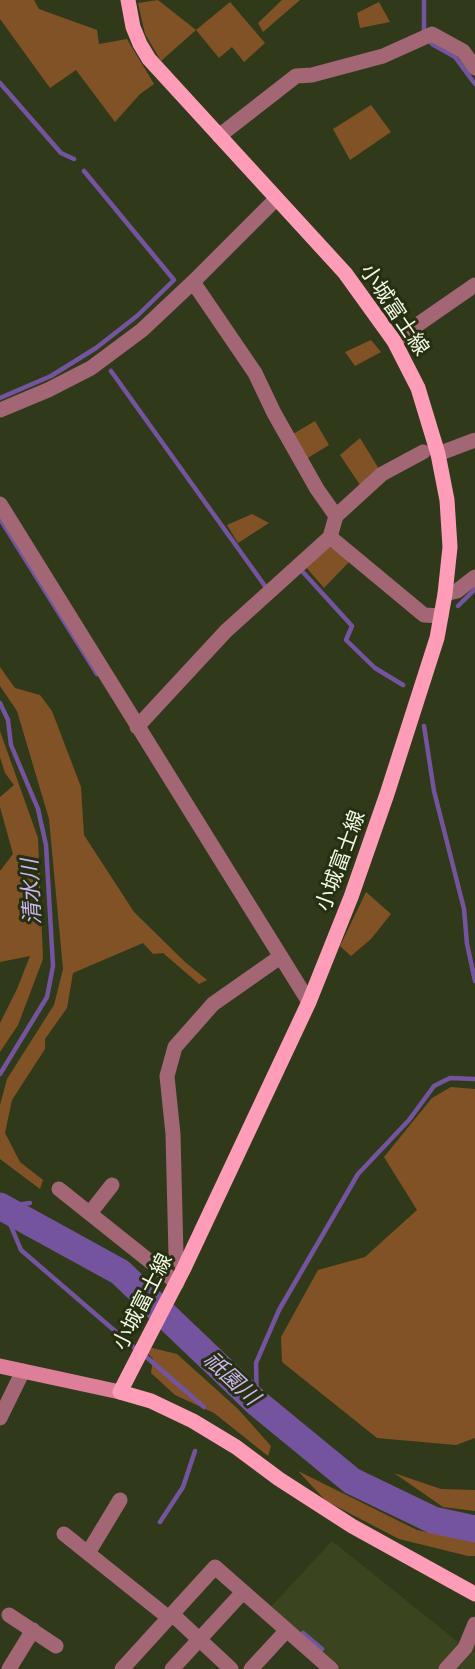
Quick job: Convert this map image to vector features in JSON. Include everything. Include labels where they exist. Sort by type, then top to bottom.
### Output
[{"type":"main road","name":"小城富士線","points":[[120,1392],[184,1268],[309,1002],[351,897],[437,638],[450,547],[447,500],[438,454],[418,388],[394,340],[345,273],[149,59],[133,27],[128,0]]},
{"type":"main road","points":[[0,1366],[120,1392],[151,1401],[193,1420],[352,1526],[475,1594]]},
{"type":"street","points":[[219,136],[296,76],[312,75],[383,56],[426,36],[463,51],[475,68]]},
{"type":"street","points":[[0,410],[48,390],[91,368],[142,330],[276,199]]},
{"type":"street","points":[[193,282],[255,373],[279,423],[317,489],[336,516]]},
{"type":"street","points":[[394,340],[475,285]]},
{"type":"street","points":[[438,454],[475,440]]},
{"type":"street","points":[[137,727],[226,631],[330,537],[336,516],[382,474],[423,452]]},
{"type":"street","points":[[0,504],[309,1002]]},
{"type":"street","points":[[330,537],[424,615],[441,616]]},
{"type":"street","points":[[445,594],[457,591],[475,577]]},
{"type":"street","points":[[184,1268],[176,1255],[173,1134],[167,1076],[175,1047],[213,1004],[280,957]]},
{"type":"street","points":[[90,1213],[112,1185]]},
{"type":"street","points":[[59,1189],[177,1282]]},
{"type":"street","points":[[0,1418],[23,1371]]},
{"type":"street","points":[[87,1553],[120,1500]]},
{"type":"street","points":[[64,1534],[171,1616],[231,1669]]},
{"type":"street","points":[[122,1669],[215,1567],[332,1669]]},
{"type":"street","points":[[172,1669],[243,1592]]},
{"type":"street","points":[[9,1615],[56,1646]]},
{"type":"street","points":[[446,1669],[465,1647],[475,1624]]},
{"type":"street","points":[[9,1669],[33,1630]]},
{"type":"street","points":[[251,1669],[287,1630]]},
{"type":"shaded area","points":[[0,0],[34,0],[39,9],[97,30],[99,44],[127,39],[154,84],[140,94],[115,122],[76,70],[50,88],[0,19]]},
{"type":"shaded area","points":[[158,0],[196,30],[161,61],[145,34],[138,3]]},
{"type":"shaded area","points":[[282,0],[300,0],[263,32],[258,23]]},
{"type":"shaded area","points":[[230,2],[265,43],[244,62],[232,47],[219,58],[196,30]]},
{"type":"shaded area","points":[[379,2],[390,22],[360,28],[357,13]]},
{"type":"shaded area","points":[[371,105],[391,132],[350,160],[333,129]]},
{"type":"shaded area","points":[[371,340],[381,352],[355,366],[345,352]]},
{"type":"shaded area","points":[[315,421],[329,445],[306,459],[293,434]]},
{"type":"shaded area","points":[[360,438],[379,469],[360,485],[340,455]]},
{"type":"shaded area","points":[[252,514],[269,523],[238,543],[227,525]]},
{"type":"shaded area","points":[[330,546],[350,561],[324,588],[305,566]]},
{"type":"shaded area","points":[[0,667],[15,688],[40,695],[52,711],[81,787],[84,835],[134,912],[185,962],[207,980],[199,984],[163,953],[153,954],[143,943],[73,973],[67,1008],[45,1039],[45,1049],[12,1100],[5,1133],[20,1162],[43,1180],[40,1189],[0,1159],[0,1105],[7,1079],[54,1005],[63,969],[49,819],[17,711],[0,686]]},
{"type":"shaded area","points":[[0,731],[38,838],[43,959],[18,1025],[0,1052],[0,1023],[30,956],[0,962],[0,871],[13,854],[0,807],[0,797],[14,785],[5,773],[0,757]]},
{"type":"shaded area","points":[[366,892],[391,914],[371,939],[351,956],[340,946]]},
{"type":"shaded area","points":[[451,1087],[475,1089],[475,1438],[456,1445],[377,1438],[282,1362],[281,1337],[318,1270],[365,1257],[417,1210],[384,1157],[432,1098]]},
{"type":"shaded area","points":[[140,1345],[177,1354],[238,1409],[271,1446],[268,1456],[214,1413],[175,1395],[151,1373],[153,1359]]},
{"type":"shaded area","points":[[298,1471],[417,1530],[475,1541],[475,1556],[399,1539],[326,1501]]},
{"type":"shaded area","points":[[394,1473],[441,1489],[475,1490],[475,1511],[443,1507]]},
{"type":"shaded area","points":[[332,1541],[468,1650],[475,1642],[475,1669],[338,1669],[269,1609]]},
{"type":"waterway","points":[[424,0],[424,33]]},
{"type":"waterway","points":[[429,40],[455,57],[475,84]]},
{"type":"waterway","points":[[0,83],[61,153],[74,159]]},
{"type":"waterway","points":[[0,398],[51,376],[96,348],[137,316],[174,280],[84,171]]},
{"type":"waterway","points":[[111,371],[265,586]]},
{"type":"waterway","points":[[0,519],[97,674]]},
{"type":"waterway","points":[[302,571],[352,626],[346,640],[375,668],[403,685]]},
{"type":"waterway","points":[[458,606],[475,589]]},
{"type":"waterway","name":"清水川","points":[[0,703],[8,720],[11,745],[38,809],[46,845],[53,966],[47,997],[0,1074]]},
{"type":"waterway","points":[[424,726],[434,791],[464,909],[467,944],[475,981]]},
{"type":"waterway","points":[[257,1403],[256,1363],[279,1310],[358,1174],[409,1120],[434,1086],[450,1078],[475,1079]]},
{"type":"waterway","points":[[30,1203],[3,1207],[21,1250],[137,1350]]},
{"type":"waterway","name":"祇園川","points":[[0,1206],[120,1272],[257,1403],[352,1481],[433,1520],[475,1529]]},
{"type":"waterway","points":[[144,1355],[204,1407]]},
{"type":"waterway","points":[[160,1522],[183,1487],[195,1451]]},
{"type":"waterway","points":[[303,1633],[322,1649]]}]
